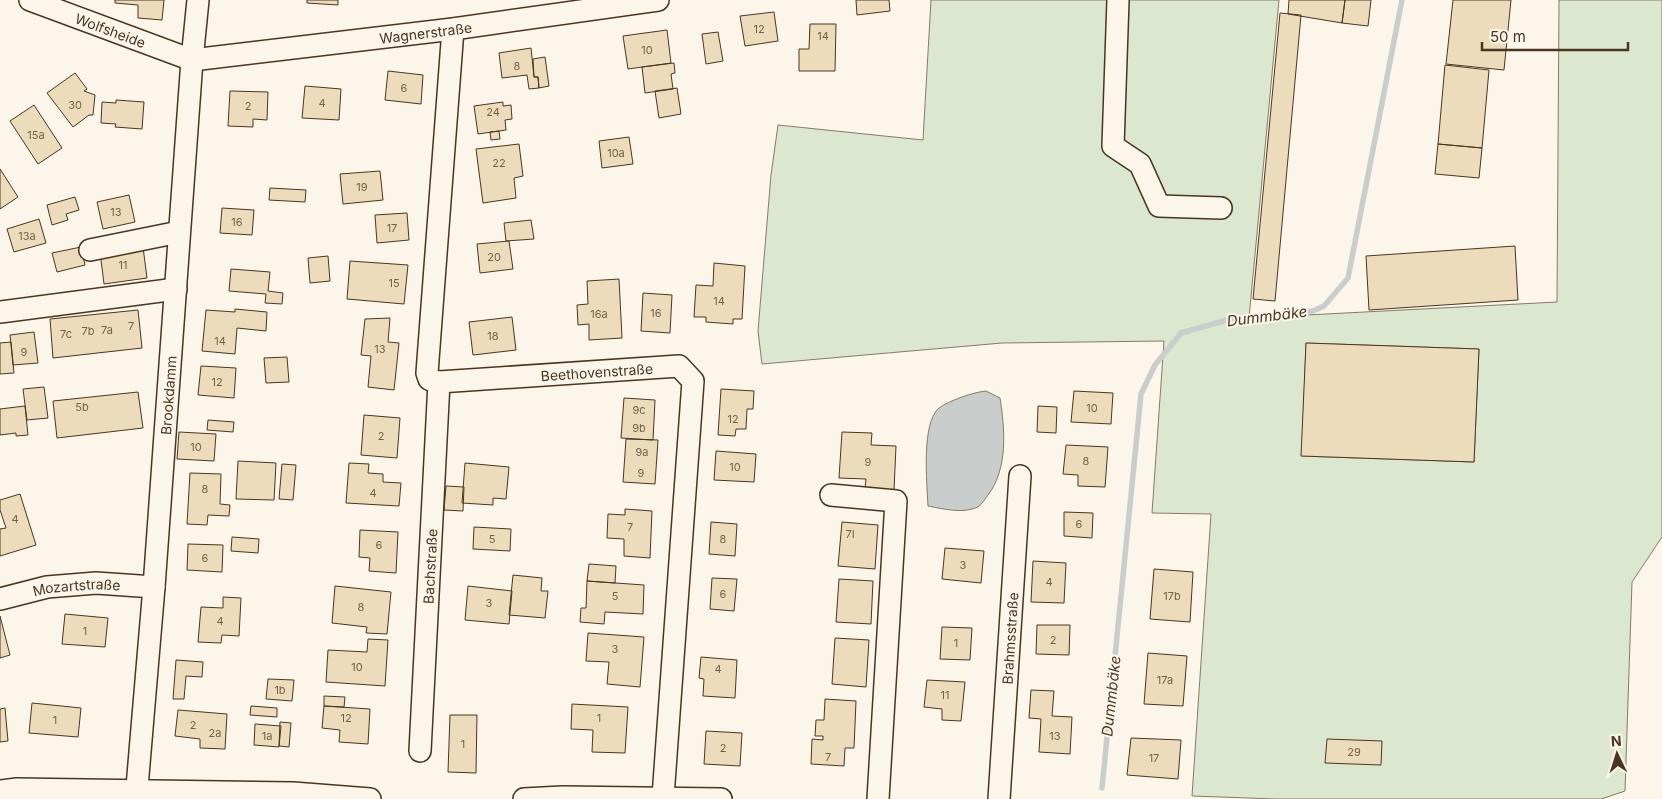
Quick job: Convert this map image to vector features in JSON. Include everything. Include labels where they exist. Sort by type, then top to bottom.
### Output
[{"type":"street","name":"Wolfsheide","points":[[30,0],[192,60]]},
{"type":"street","name":"Brookdamm","points":[[137,794],[198,0]]},
{"type":"street","name":"Wagnerstraße","points":[[192,60],[453,29],[658,0]]},
{"type":"street","points":[[1118,0],[1113,146],[1140,164],[1159,206],[1221,208]]},
{"type":"street","points":[[439,382],[429,379],[427,373],[453,29]]},
{"type":"street","points":[[90,250],[179,232]]},
{"type":"street","points":[[0,312],[176,289]]},
{"type":"street","name":"Beethovenstraße","points":[[439,382],[678,366],[693,381],[663,797]]},
{"type":"street","name":"Bachstraße","points":[[420,751],[439,382]]},
{"type":"street","name":"Brahmsstraße","points":[[999,799],[1020,476]]},
{"type":"street","points":[[831,495],[896,501],[878,799]]},
{"type":"street","name":"Mozartstraße","points":[[0,599],[47,587],[96,583],[154,587]]},
{"type":"street","points":[[0,791],[17,788],[137,794],[293,793],[370,799]]},
{"type":"street","points":[[524,799],[562,797],[721,799]]},
{"type":"green space","points":[[931,0],[1279,0],[1249,318],[1557,302],[1559,0],[1662,0],[1662,537],[1632,582],[1625,791],[1601,799],[1276,799],[1192,796],[1211,514],[1152,513],[1164,341],[1002,343],[762,364],[758,331],[771,175],[778,125],[923,140]],"holes":[[[1306,343],[1479,349],[1474,462],[1302,456]]]},
{"type":"shaded area","points":[[986,391],[1000,398],[1003,423],[1002,461],[994,485],[981,504],[972,509],[953,510],[928,506],[926,454],[927,440],[933,416],[939,408],[948,403],[968,395]]},
{"type":"building","points":[[115,0],[164,0],[162,20],[138,18],[138,5],[115,3]]},
{"type":"building","points":[[307,0],[338,0],[338,5],[307,3]]},
{"type":"building","points":[[856,0],[889,0],[890,11],[857,15]]},
{"type":"building","points":[[1289,0],[1345,0],[1342,23],[1288,14]]},
{"type":"building","points":[[1345,0],[1371,0],[1368,26],[1342,23]]},
{"type":"building","points":[[1453,0],[1511,0],[1504,70],[1446,64]]},
{"type":"building","points":[[774,12],[778,41],[745,46],[740,16]]},
{"type":"building","points":[[1280,13],[1301,15],[1275,301],[1253,299]]},
{"type":"building","points":[[810,24],[836,24],[835,71],[799,71],[799,49],[809,49]]},
{"type":"building","points":[[667,30],[671,63],[628,69],[623,36]]},
{"type":"building","points":[[718,32],[723,61],[706,64],[702,34]]},
{"type":"building","points":[[531,48],[534,77],[538,77],[539,88],[529,89],[527,75],[502,78],[499,53]]},
{"type":"building","points":[[545,57],[549,86],[539,88],[538,77],[534,77],[533,59]]},
{"type":"building","points":[[674,63],[675,73],[671,74],[673,89],[645,93],[642,67]]},
{"type":"building","points":[[1445,65],[1489,70],[1482,148],[1438,144]]},
{"type":"building","points":[[388,71],[423,75],[421,104],[385,100]]},
{"type":"building","points":[[75,73],[87,89],[84,91],[95,95],[93,115],[89,115],[73,127],[47,93]]},
{"type":"building","points":[[305,86],[341,89],[339,120],[302,118]]},
{"type":"building","points":[[677,88],[681,114],[659,118],[655,91]]},
{"type":"building","points":[[230,91],[268,92],[267,120],[253,119],[253,127],[228,126]]},
{"type":"building","points":[[116,100],[144,102],[142,129],[115,127],[116,124],[101,123],[102,102],[116,103]]},
{"type":"building","points":[[503,102],[503,106],[511,105],[512,119],[505,120],[506,130],[478,134],[474,106]]},
{"type":"building","points":[[34,105],[62,148],[38,164],[10,121]]},
{"type":"building","points":[[499,131],[500,139],[491,140],[490,132]]},
{"type":"building","points":[[629,137],[633,164],[602,168],[599,141]]},
{"type":"building","points":[[519,144],[523,176],[514,178],[516,198],[483,203],[476,149]]},
{"type":"building","points":[[1438,144],[1482,148],[1479,178],[1435,174]]},
{"type":"building","points":[[0,169],[18,197],[0,209]]},
{"type":"building","points":[[380,171],[383,200],[343,204],[340,174]]},
{"type":"building","points":[[270,188],[306,190],[305,202],[269,200]]},
{"type":"building","points":[[129,195],[135,222],[103,229],[97,202]]},
{"type":"building","points":[[75,197],[79,210],[66,214],[68,220],[52,225],[47,205]]},
{"type":"building","points":[[222,208],[254,210],[252,235],[220,233]]},
{"type":"building","points":[[407,213],[409,240],[377,243],[375,215]]},
{"type":"building","points":[[39,219],[46,243],[14,252],[7,229]]},
{"type":"building","points":[[531,220],[534,239],[506,241],[504,223]]},
{"type":"building","points":[[509,241],[513,269],[480,273],[477,244]]},
{"type":"building","points":[[1515,246],[1518,300],[1369,310],[1366,256]]},
{"type":"building","points":[[81,247],[85,265],[57,272],[52,253]]},
{"type":"building","points":[[143,247],[147,278],[104,284],[100,252]]},
{"type":"building","points":[[328,256],[330,281],[310,283],[308,258]]},
{"type":"building","points":[[350,261],[408,265],[404,304],[347,299]]},
{"type":"building","points":[[714,263],[745,266],[742,319],[733,319],[733,324],[706,322],[706,317],[694,317],[696,285],[713,286]]},
{"type":"building","points":[[231,269],[270,272],[268,291],[283,293],[282,304],[265,303],[266,294],[229,291]]},
{"type":"building","points":[[619,279],[622,338],[589,340],[589,324],[578,325],[577,305],[588,304],[587,281]]},
{"type":"building","points":[[643,293],[672,295],[670,333],[641,331]]},
{"type":"building","points":[[235,309],[267,312],[266,331],[237,328],[235,354],[202,351],[206,310],[235,312]]},
{"type":"building","points":[[138,310],[142,348],[53,358],[50,319]]},
{"type":"building","points":[[512,317],[516,350],[473,355],[469,322]]},
{"type":"building","points":[[390,318],[388,342],[399,343],[394,390],[368,387],[371,356],[361,355],[365,319]]},
{"type":"building","points":[[34,332],[38,363],[13,365],[10,335]]},
{"type":"building","points":[[11,342],[14,373],[0,374],[0,343]]},
{"type":"building","points":[[1306,343],[1479,349],[1474,462],[1301,456]]},
{"type":"building","points":[[287,357],[289,382],[266,383],[264,358]]},
{"type":"building","points":[[201,366],[236,368],[234,398],[198,395]]},
{"type":"building","points":[[44,387],[48,418],[27,420],[23,389]]},
{"type":"building","points":[[721,389],[754,391],[753,409],[747,409],[746,429],[736,429],[735,436],[718,435]]},
{"type":"building","points":[[1074,391],[1113,393],[1111,424],[1071,422]]},
{"type":"building","points":[[138,392],[143,428],[57,438],[53,401]]},
{"type":"building","points":[[624,398],[655,400],[653,440],[621,438]]},
{"type":"building","points":[[25,406],[28,435],[16,436],[16,433],[0,435],[0,409]]},
{"type":"building","points":[[1038,406],[1057,407],[1056,433],[1037,432]]},
{"type":"building","points":[[364,415],[400,418],[397,458],[361,455]]},
{"type":"building","points":[[208,420],[234,422],[233,432],[207,430]]},
{"type":"building","points":[[179,432],[216,434],[214,461],[177,459]]},
{"type":"building","points":[[842,432],[872,433],[871,445],[896,446],[894,490],[865,488],[866,479],[839,478]]},
{"type":"building","points":[[626,439],[658,440],[655,484],[623,482]]},
{"type":"building","points":[[1066,445],[1108,447],[1105,487],[1078,486],[1078,475],[1063,474]]},
{"type":"building","points":[[716,451],[756,454],[754,482],[714,480]]},
{"type":"building","points":[[238,461],[276,463],[274,500],[236,499]]},
{"type":"building","points":[[349,463],[369,464],[368,473],[383,474],[383,482],[401,483],[399,506],[346,503]]},
{"type":"building","points":[[465,463],[509,467],[506,499],[493,498],[493,505],[462,503]]},
{"type":"building","points":[[282,464],[296,465],[293,500],[279,499]]},
{"type":"building","points":[[190,473],[221,474],[220,504],[230,505],[229,516],[208,515],[207,525],[187,524]]},
{"type":"building","points":[[446,486],[464,487],[463,511],[444,510]]},
{"type":"building","points":[[20,494],[36,545],[0,556],[0,529],[6,528],[0,510],[0,500]]},
{"type":"building","points":[[625,509],[652,511],[650,558],[624,556],[624,539],[607,538],[608,514],[625,515]]},
{"type":"building","points":[[1064,512],[1093,513],[1092,538],[1064,536]]},
{"type":"building","points":[[711,522],[737,524],[735,556],[709,554]]},
{"type":"building","points":[[842,522],[878,525],[875,569],[838,566]]},
{"type":"building","points":[[474,527],[511,529],[510,551],[473,549]]},
{"type":"building","points":[[360,530],[398,532],[396,573],[369,571],[370,558],[359,557]]},
{"type":"building","points":[[232,537],[259,539],[258,553],[231,551]]},
{"type":"building","points":[[188,544],[223,545],[222,572],[187,570]]},
{"type":"building","points":[[945,548],[984,551],[981,583],[942,579]]},
{"type":"building","points":[[1033,561],[1066,563],[1064,603],[1031,602]]},
{"type":"building","points":[[589,564],[616,566],[615,583],[587,581]]},
{"type":"building","points":[[1154,569],[1193,572],[1190,622],[1150,619]]},
{"type":"building","points":[[513,575],[542,578],[541,591],[548,591],[545,618],[509,615]]},
{"type":"building","points":[[712,578],[737,579],[734,611],[710,609]]},
{"type":"building","points":[[839,579],[873,581],[871,624],[836,622]]},
{"type":"building","points":[[587,581],[644,585],[643,614],[605,612],[604,624],[580,622],[581,608],[586,608]]},
{"type":"building","points":[[335,586],[391,592],[387,634],[366,633],[367,627],[332,623]]},
{"type":"building","points":[[468,586],[512,591],[509,624],[465,620]]},
{"type":"building","points":[[223,597],[241,598],[239,636],[222,635],[221,643],[198,642],[201,607],[223,608]]},
{"type":"building","points":[[65,614],[108,618],[105,647],[62,644]]},
{"type":"building","points":[[0,616],[10,655],[0,658]]},
{"type":"building","points":[[1037,625],[1070,625],[1069,655],[1036,654]]},
{"type":"building","points":[[942,627],[972,628],[970,660],[940,659]]},
{"type":"building","points":[[588,633],[644,637],[640,687],[607,684],[609,662],[586,661]]},
{"type":"building","points":[[835,638],[869,640],[866,687],[832,684]]},
{"type":"building","points":[[368,639],[388,640],[385,686],[326,682],[328,650],[367,652]]},
{"type":"building","points":[[1148,653],[1187,656],[1183,706],[1144,704]]},
{"type":"building","points":[[701,657],[737,660],[735,698],[703,696],[704,679],[699,678]]},
{"type":"building","points":[[176,660],[203,662],[202,677],[186,676],[184,699],[173,699]]},
{"type":"building","points":[[268,679],[294,680],[292,701],[266,699]]},
{"type":"building","points":[[927,680],[965,682],[961,721],[942,720],[942,709],[924,707]]},
{"type":"building","points":[[1031,690],[1054,691],[1052,716],[1072,717],[1070,754],[1039,752],[1041,719],[1029,718]]},
{"type":"building","points":[[324,696],[345,697],[344,707],[324,706]]},
{"type":"building","points":[[825,699],[856,701],[854,748],[845,748],[844,766],[811,764],[812,739],[823,740],[823,736],[815,736],[816,720],[824,720]]},
{"type":"building","points":[[32,703],[81,708],[78,737],[29,733]]},
{"type":"building","points":[[572,704],[628,707],[625,753],[592,752],[593,730],[571,729]]},
{"type":"building","points":[[251,706],[277,708],[277,717],[250,715]]},
{"type":"building","points":[[324,706],[370,709],[368,744],[339,742],[340,730],[322,728]]},
{"type":"building","points":[[5,708],[8,741],[0,742],[0,709]]},
{"type":"building","points":[[178,710],[227,714],[225,749],[200,748],[200,739],[175,736]]},
{"type":"building","points":[[450,715],[477,715],[476,773],[448,772]]},
{"type":"building","points":[[280,722],[291,723],[289,747],[279,746]]},
{"type":"building","points":[[255,724],[281,726],[279,747],[254,745]]},
{"type":"building","points":[[706,731],[742,733],[740,766],[704,764]]},
{"type":"building","points":[[1131,738],[1181,740],[1178,779],[1127,775]]},
{"type":"building","points":[[1327,739],[1382,741],[1381,765],[1325,763]]},
{"type":"waterway","name":"Dummbäke","points":[[1102,788],[1141,394],[1155,365],[1181,333],[1234,318],[1313,311],[1324,306],[1348,278],[1402,0]]}]
